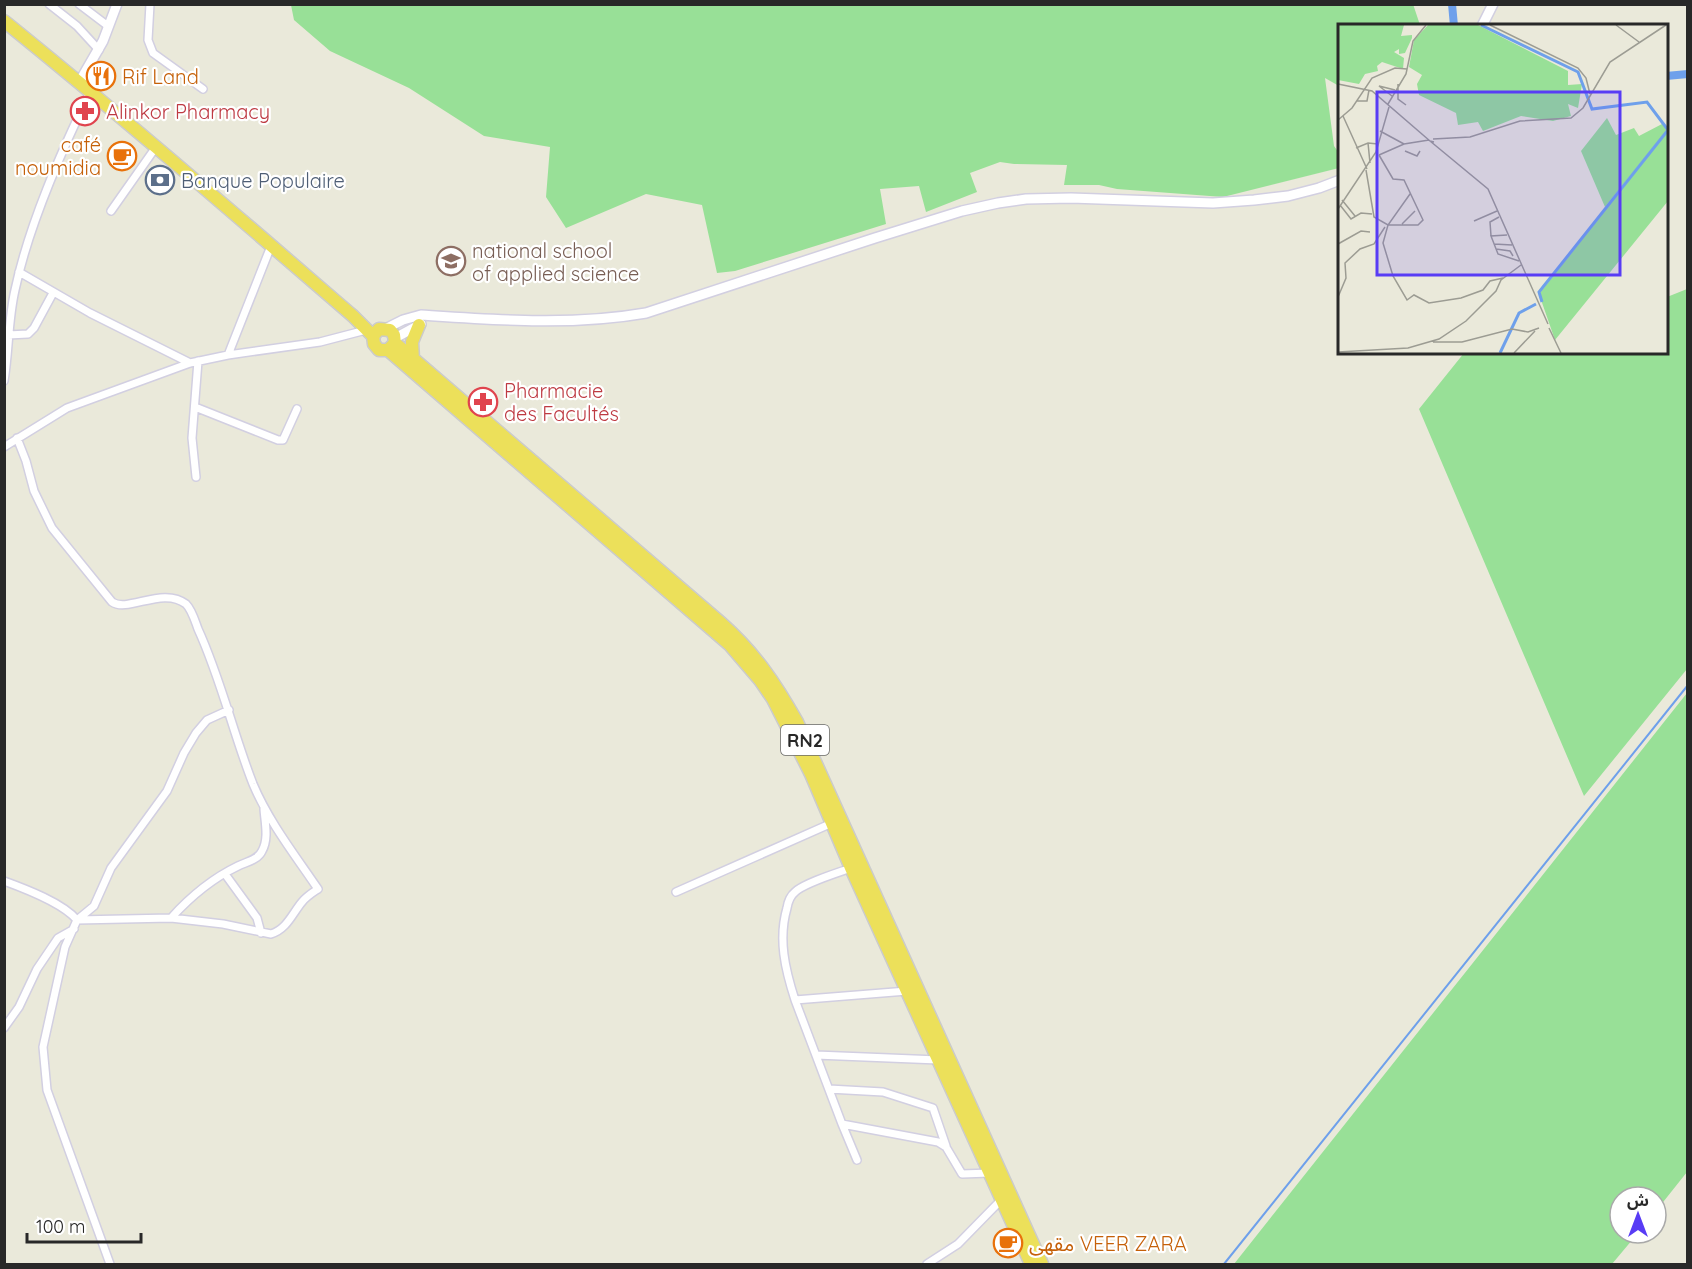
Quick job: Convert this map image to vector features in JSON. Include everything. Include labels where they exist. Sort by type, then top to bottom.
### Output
[{"type":"highway","name":"RN2","points":[[4,21],[80,81],[90,92],[353,316],[413,360],[721,623],[770,675],[812,753],[1042,1264]]},
{"type":"highway","points":[[413,360],[412,342],[419,325]]},
{"type":"highway","name":"RN2","points":[[383,336],[730,645],[760,680],[773,699],[811,774],[850,867],[1031,1264]]},
{"type":"street","points":[[49,4],[77,27],[99,50]]},
{"type":"street","points":[[79,4],[108,26]]},
{"type":"street","points":[[80,81],[99,50],[117,4]]},
{"type":"street","points":[[150,4],[148,40],[153,53],[203,89]]},
{"type":"street","points":[[1482,4],[1484,22]]},
{"type":"street","points":[[1484,22],[1493,4]]},
{"type":"street","points":[[4,381],[8,335],[19,272],[38,214],[90,92]]},
{"type":"street","points":[[111,211],[156,147]]},
{"type":"street","points":[[383,336],[412,316],[545,321],[595,320],[628,316],[661,308],[962,211],[998,203],[1026,199],[1071,198],[1212,203],[1288,196],[1338,181]]},
{"type":"street","points":[[228,355],[271,246]]},
{"type":"street","points":[[19,272],[53,292],[194,362]]},
{"type":"street","points":[[8,335],[28,334],[34,328],[53,292]]},
{"type":"street","points":[[4,447],[67,408],[194,362],[320,342],[383,336],[419,325],[434,316]]},
{"type":"street","points":[[194,362],[195,407],[192,438],[196,477]]},
{"type":"street","points":[[195,407],[278,440],[284,440],[297,409]]},
{"type":"street","points":[[17,438],[34,491],[52,528],[112,602],[116,605],[123,605],[166,598],[177,600],[189,608],[209,653],[246,765],[263,807],[318,889],[301,903],[279,932],[261,933],[223,924],[171,918],[77,920]]},
{"type":"street","points":[[110,1264],[47,1090],[43,1047],[65,947],[77,920],[94,906],[111,868],[167,791],[196,733],[207,720],[229,710]]},
{"type":"street","points":[[171,918],[195,894],[225,874],[259,856],[263,851],[266,831],[263,807]]},
{"type":"street","points":[[676,892],[832,823]]},
{"type":"street","points":[[850,867],[798,889],[789,899],[782,924],[782,938],[787,975],[795,1000],[857,1160]]},
{"type":"street","points":[[225,874],[257,918],[261,933]]},
{"type":"street","points":[[4,881],[71,913],[77,920]]},
{"type":"street","points":[[4,1028],[19,1007],[37,969],[53,945],[58,938],[74,929]]},
{"type":"street","points":[[795,1000],[907,991]]},
{"type":"street","points":[[816,1055],[938,1060]]},
{"type":"street","points":[[829,1089],[883,1092],[933,1108],[946,1147],[962,1174],[990,1173]]},
{"type":"street","points":[[842,1124],[938,1142],[946,1147]]},
{"type":"street","points":[[927,1264],[958,1244],[1002,1199]]},
{"type":"green space","points":[[1413,4],[1420,24],[1338,24],[1338,85],[1325,78],[1334,146],[1338,152],[1338,168],[1223,197],[1117,189],[1099,185],[1064,185],[1067,165],[1000,162],[970,173],[977,192],[926,212],[919,186],[880,189],[886,224],[735,271],[717,273],[702,205],[646,194],[566,228],[546,197],[550,147],[484,136],[409,88],[330,51],[294,20],[291,5]]},
{"type":"green space","points":[[1687,289],[1687,669],[1584,796],[1419,409],[1463,354],[1668,354],[1668,297]]},
{"type":"green space","points":[[1687,693],[1687,1172],[1668,1196],[1668,1185],[1608,1185],[1608,1245],[1628,1245],[1612,1264],[1234,1264]]},
{"type":"waterway","points":[[1452,4],[1454,24]]},
{"type":"waterway","points":[[1668,76],[1688,74]]},
{"type":"waterway","points":[[1224,1264],[1688,685]]},
{"type":"place","name":"Rif Land","points":[[101,76]]},
{"type":"place","name":"Alinkor Pharmacy","points":[[85,111]]},
{"type":"place","name":"café noumidia","points":[[122,156]]},
{"type":"place","name":"Banque Populaire","points":[[160,180]]},
{"type":"place","name":"national school of applied science","points":[[451,261]]},
{"type":"place","name":"Pharmacie des Facultés","points":[[483,402]]},
{"type":"place","name":"مقهى VEER ZARA","points":[[1008,1243]]}]
